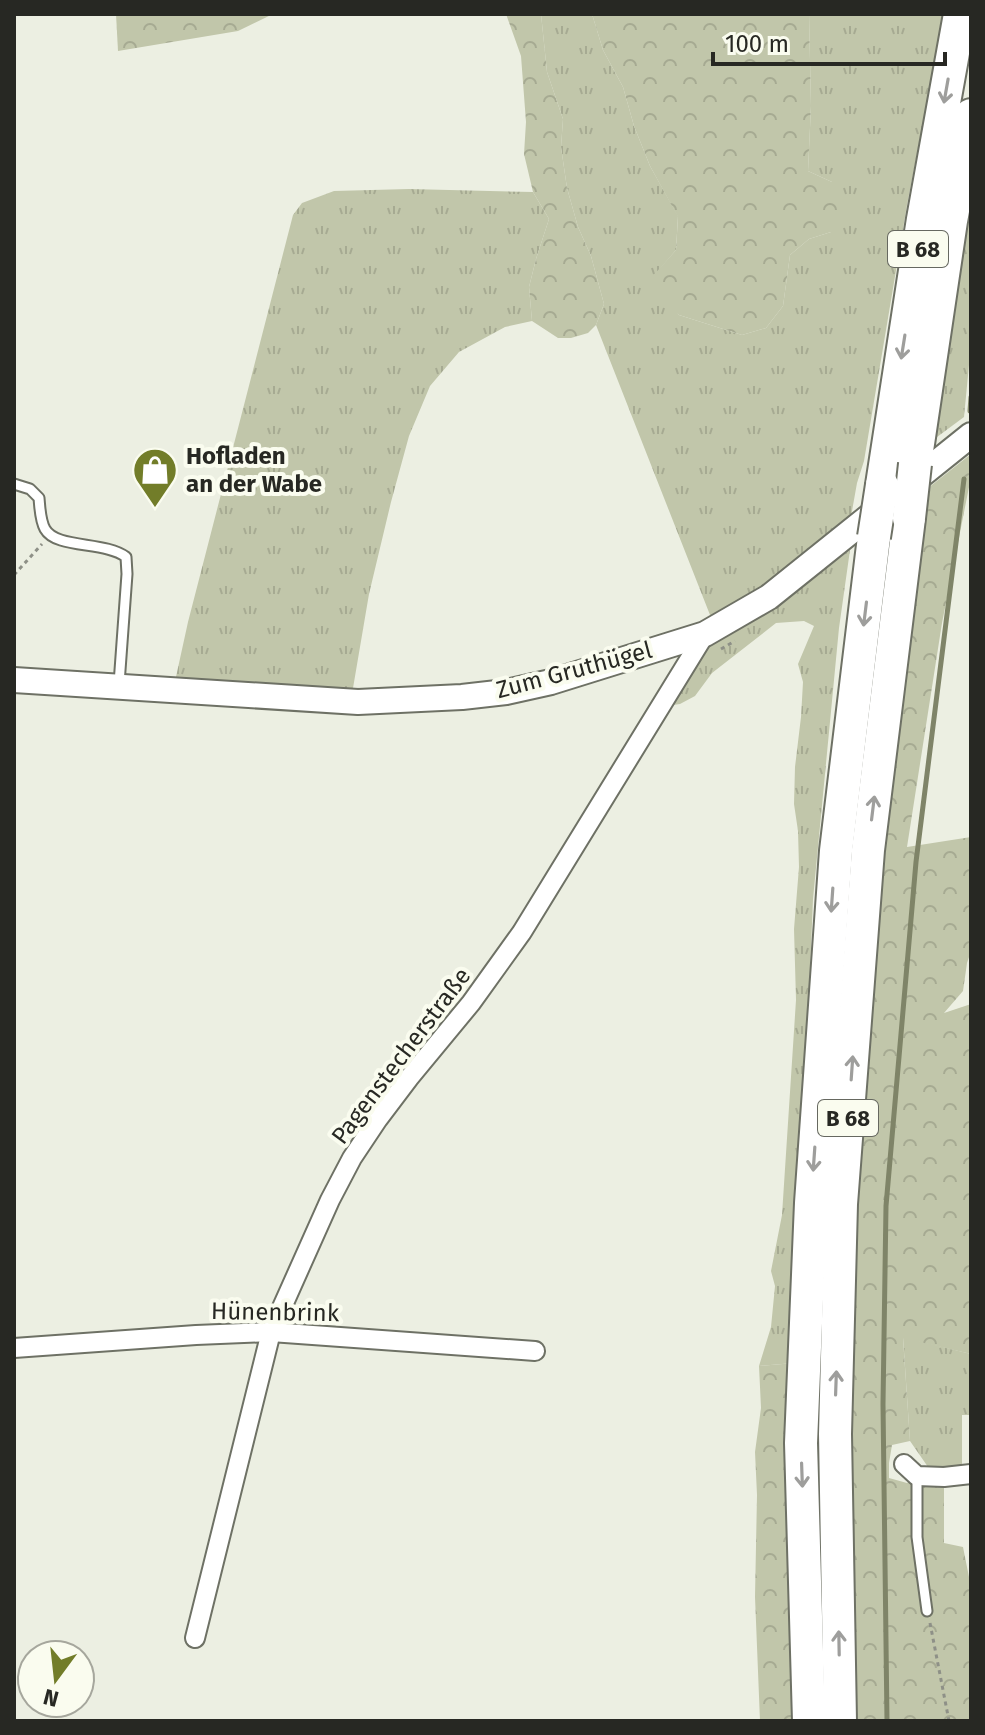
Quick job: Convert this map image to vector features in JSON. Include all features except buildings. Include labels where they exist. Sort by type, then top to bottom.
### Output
[{"type":"highway","name":"B 68","points":[[809,1721],[801,1443],[811,1203],[836,851],[874,537],[923,219],[960,14]]},
{"type":"highway","name":"B 68","points":[[840,1721],[835,1434],[841,1204],[868,850],[915,464],[951,221],[971,115]]},
{"type":"street","name":"Zum Gruthügel","points":[[14,680],[358,702],[462,697],[551,682],[705,634],[769,597],[971,435]]},
{"type":"street","name":"Pagenstecherstraße","points":[[195,1638],[271,1332],[352,1158],[401,1088],[471,1003],[522,932],[705,634]]},
{"type":"street","name":"Hünenbrink","points":[[14,1348],[271,1332],[535,1351]]},
{"type":"street","points":[[910,1470],[944,1477],[971,1474]]},
{"type":"lane","points":[[14,484],[30,489],[39,498],[44,529],[51,537],[108,548],[126,557],[118,687]]},
{"type":"lane","points":[[910,1470],[917,1537],[925,1571],[927,1611]]},
{"type":"path","points":[[14,575],[51,537]]},
{"type":"path","points":[[690,658],[730,645],[742,636]]},
{"type":"path","points":[[927,1611],[949,1721]]},
{"type":"green space","points":[[116,14],[273,14],[238,31],[118,51]]},
{"type":"green space","points":[[506,14],[541,14],[547,72],[563,119],[561,147],[567,188],[604,304],[596,325],[588,333],[571,338],[558,338],[532,321],[529,287],[549,219],[533,192],[524,154],[526,122],[521,56]]},
{"type":"green space","points":[[541,14],[592,14],[603,50],[623,87],[650,166],[678,216],[676,250],[653,277],[679,315],[742,335],[766,328],[783,306],[790,255],[809,239],[831,232],[832,182],[808,171],[811,106],[809,14],[944,14],[907,205],[864,461],[849,528],[712,620],[596,325],[604,304],[567,188],[561,147],[563,119],[547,72]]},
{"type":"green space","points":[[592,14],[809,14],[811,106],[808,171],[832,182],[841,204],[831,232],[809,239],[790,255],[783,306],[766,328],[742,335],[679,315],[663,298],[652,277],[676,250],[678,217],[650,166],[623,87],[603,50]]},
{"type":"green space","points":[[971,181],[971,344],[964,417],[933,440]]},
{"type":"green space","points":[[334,191],[533,192],[549,219],[529,287],[532,321],[505,327],[459,352],[430,386],[409,436],[391,502],[369,594],[352,694],[174,686],[293,215],[302,203]]},
{"type":"green space","points":[[971,454],[971,477],[942,623],[907,847],[971,837],[971,951],[963,991],[944,1013],[971,1004],[971,1354],[903,1338],[910,1441],[892,1445],[889,1478],[907,1483],[917,1476],[944,1477],[944,1543],[963,1547],[971,1577],[971,1721],[853,1721],[850,1595],[851,1259],[880,853],[923,492]]},
{"type":"green space","points":[[850,550],[839,628],[813,899],[794,1363],[759,1366],[771,1327],[775,1286],[771,1271],[782,1215],[796,1000],[794,929],[799,867],[794,804],[803,682],[798,664],[814,626],[804,621],[776,623],[712,673],[695,696],[680,704],[673,705],[670,700],[693,662],[718,637],[784,600]]},
{"type":"green space","points":[[903,1337],[971,1354],[971,1415],[962,1415],[962,1469],[928,1467],[910,1441]]},
{"type":"green space","points":[[794,1363],[794,1721],[760,1721],[755,1597],[755,1452],[761,1408],[759,1366]]},
{"type":"waterway","points":[[970,411],[971,397]]},
{"type":"waterway","points":[[887,1721],[883,1404],[886,1206],[916,862],[964,479]]},
{"type":"place","name":"Hofladen an der Wabe","points":[[155,509]]}]
